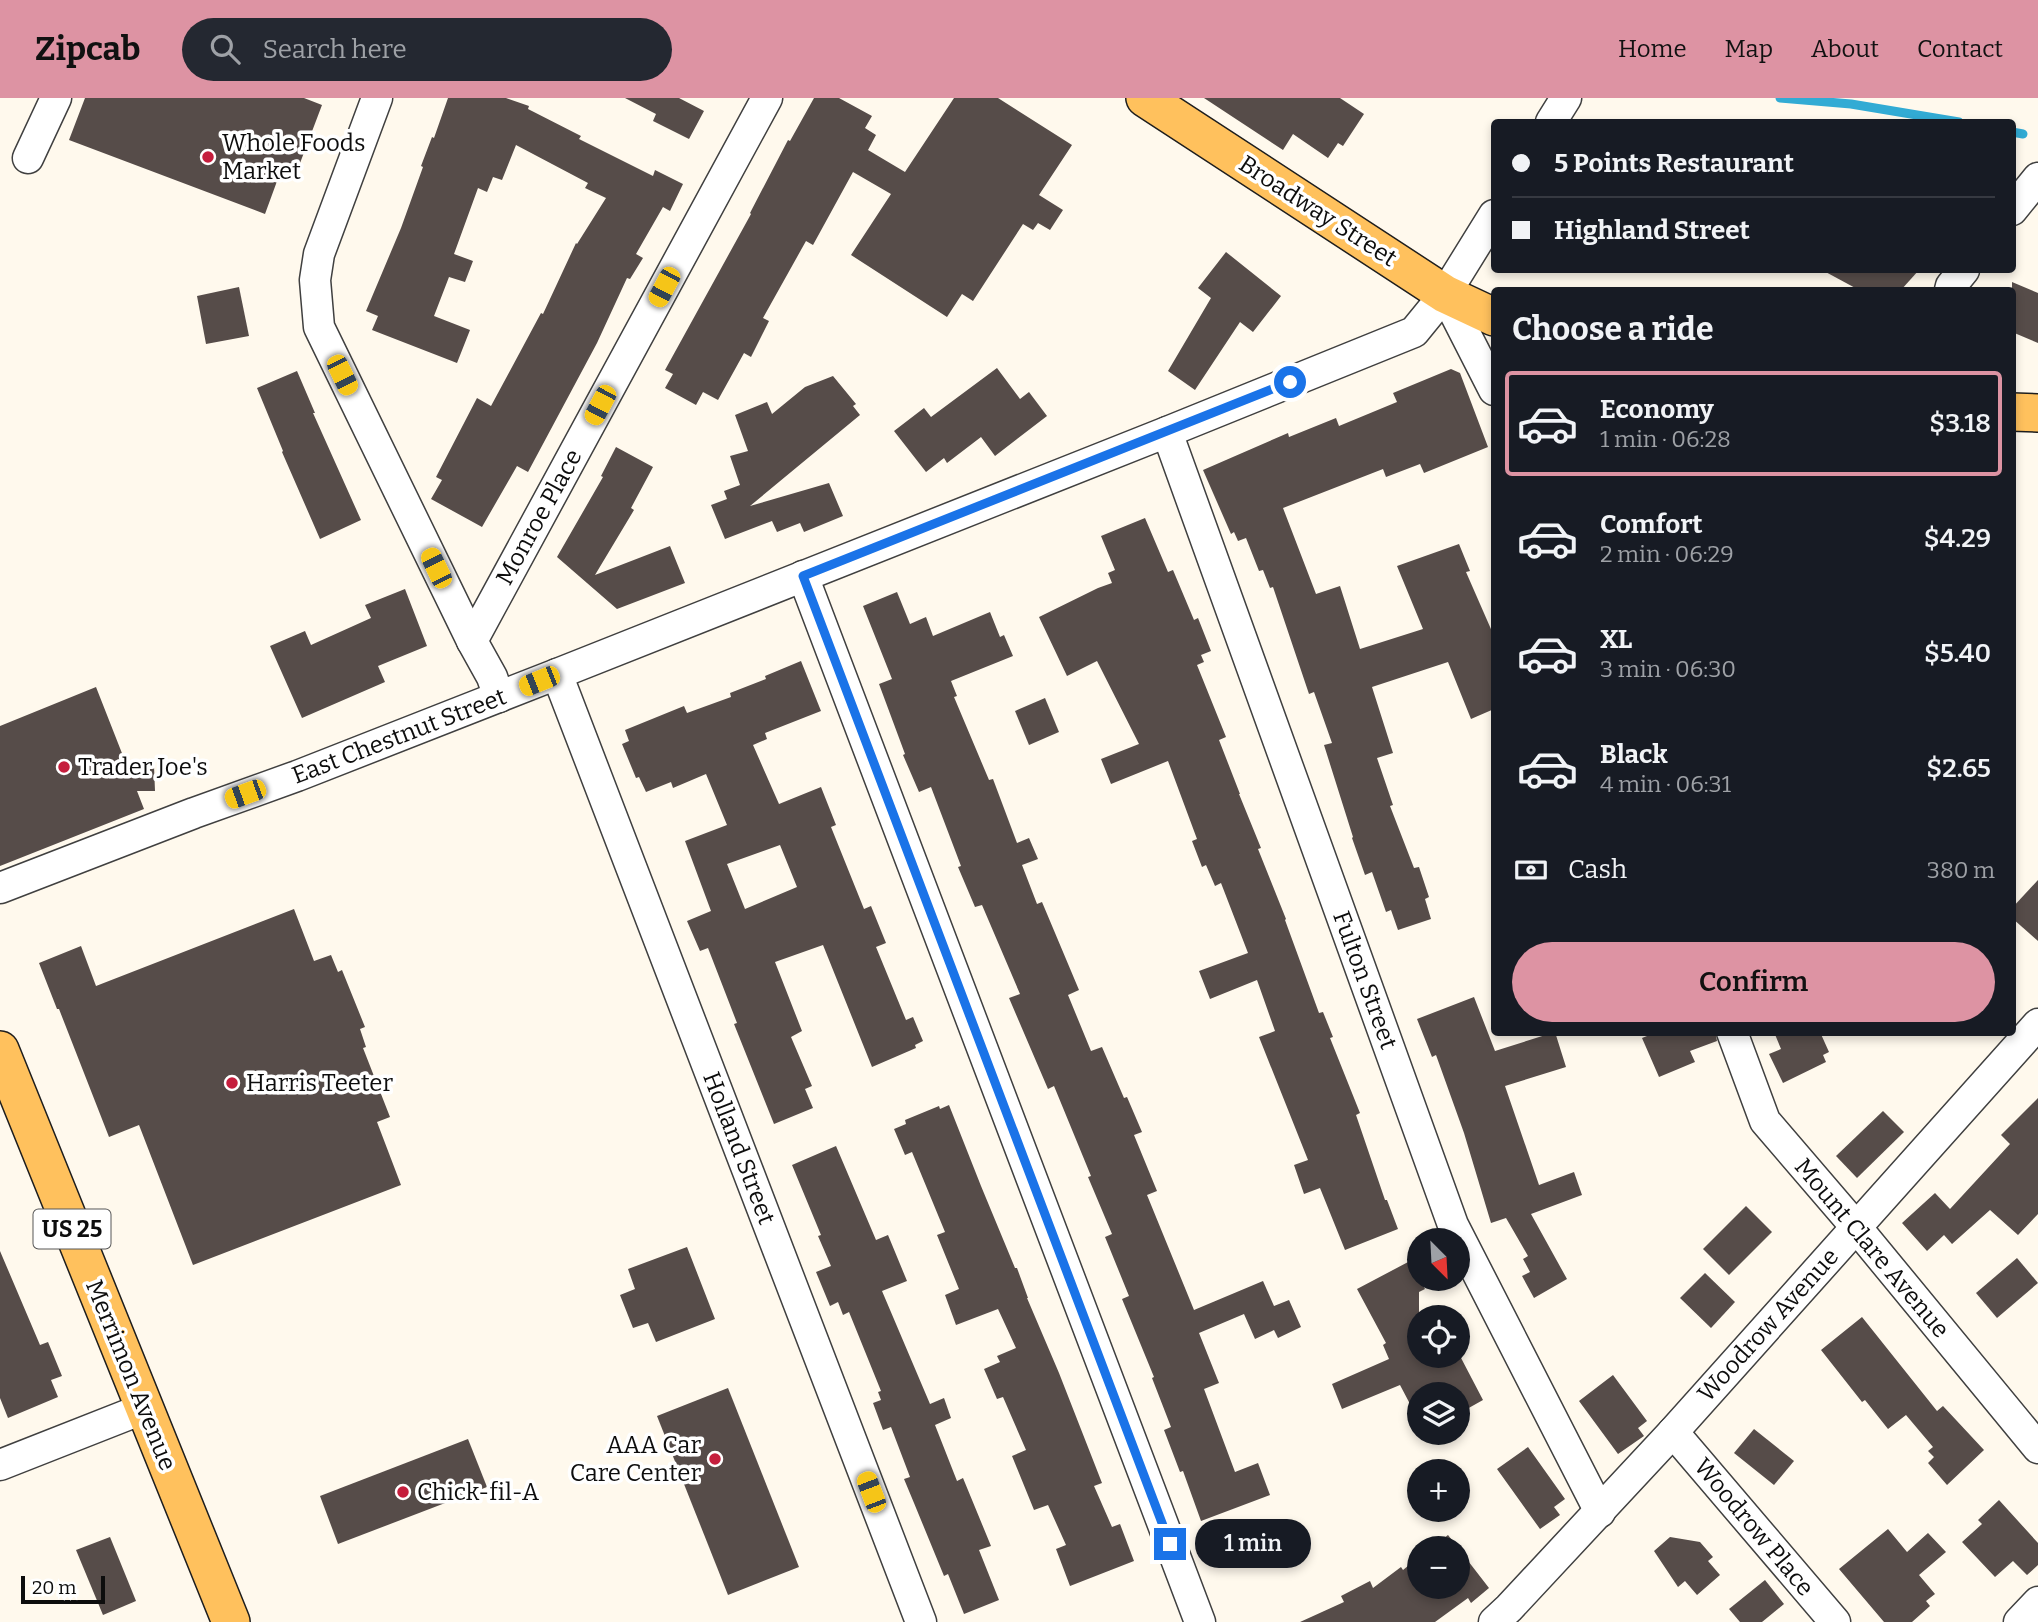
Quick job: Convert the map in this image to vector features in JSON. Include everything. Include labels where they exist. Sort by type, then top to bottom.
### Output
[{"type":"main road","name":"Broadway Street","points":[[1145,98],[1445,295],[1491,316]]},
{"type":"main road","points":[[2016,412],[2038,413]]},
{"type":"main road","name":"Merrimon Avenue","points":[[0,1050],[231,1622]]},
{"type":"street","points":[[28,158],[56,98]]},
{"type":"street","points":[[376,98],[319,254],[315,280],[318,327],[492,677],[499,697]]},
{"type":"street","name":"Monroe Place","points":[[472,641],[767,98]]},
{"type":"street","points":[[1553,119],[1566,98]]},
{"type":"street","points":[[2016,204],[2038,178]]},
{"type":"street","name":"East Chestnut Street","points":[[0,888],[499,697],[1414,332],[1445,295],[1489,224]]},
{"type":"street","points":[[1951,287],[1962,273]]},
{"type":"street","points":[[1445,295],[1491,384]]},
{"type":"street","name":"Fulton Street","points":[[1167,432],[1453,1225],[1600,1512]]},
{"type":"street","points":[[803,576],[1200,1622]]},
{"type":"street","name":"Holland Street","points":[[557,674],[921,1622]]},
{"type":"street","name":"Woodrow Avenue","points":[[1494,1622],[1673,1432],[2038,1024]]},
{"type":"street","name":"Mount Clare Avenue","points":[[1733,1036],[1765,1121],[2038,1448]]},
{"type":"street","points":[[0,1465],[145,1408]]},
{"type":"street","name":"Woodrow Place","points":[[1673,1432],[1835,1622]]},
{"type":"street","points":[[2019,1622],[2038,1602]]},
{"type":"building","name":"Whole Foods Market","points":[[85,98],[304,98],[322,105],[294,179],[280,173],[265,214],[69,140]]},
{"type":"building","points":[[448,98],[506,98],[529,106],[528,109],[581,136],[579,139],[653,176],[655,170],[683,184],[670,211],[663,207],[636,254],[643,258],[630,279],[627,278],[597,343],[528,472],[517,466],[482,527],[431,499],[442,480],[436,477],[477,398],[491,406],[541,313],[543,314],[576,243],[606,198],[585,188],[588,183],[516,145],[502,180],[493,177],[487,192],[478,188],[454,254],[473,261],[465,282],[449,277],[434,316],[470,330],[457,363],[372,330],[378,316],[366,311],[401,228],[423,167],[421,166]]},
{"type":"building","points":[[625,98],[679,98],[704,111],[689,139],[653,121],[656,114]]},
{"type":"building","points":[[814,98],[839,98],[872,116],[865,128],[876,135],[868,150],[905,172],[954,98],[998,98],[1072,145],[1039,195],[1063,210],[1050,230],[1038,223],[1033,230],[1023,224],[973,301],[962,294],[947,317],[851,255],[891,194],[853,172],[813,245],[806,241],[763,318],[769,321],[751,357],[744,353],[718,400],[703,392],[696,405],[665,388],[673,374],[665,370],[751,214],[788,140],[790,141]]},
{"type":"building","points":[[1204,98],[1340,98],[1364,114],[1343,146],[1338,143],[1328,158],[1293,134],[1283,150]]},
{"type":"building","points":[[1226,252],[1281,296],[1253,332],[1240,322],[1195,390],[1168,371],[1211,298],[1198,288]]},
{"type":"building","points":[[1828,273],[1916,273],[1904,287],[1853,287]]},
{"type":"building","points":[[2012,282],[2038,293],[2038,343],[2016,334],[2016,287],[2012,287]]},
{"type":"building","points":[[239,287],[249,336],[206,344],[197,296]]},
{"type":"building","points":[[997,368],[1020,399],[1029,392],[1047,416],[995,456],[981,437],[947,463],[944,458],[926,472],[894,431],[924,408],[931,417]]},
{"type":"building","points":[[1451,369],[1460,373],[1488,447],[1424,473],[1420,464],[1386,477],[1383,469],[1283,508],[1316,594],[1340,586],[1360,649],[1423,629],[1397,566],[1459,544],[1470,571],[1466,572],[1491,629],[1491,710],[1471,719],[1448,662],[1372,687],[1393,753],[1377,758],[1393,805],[1390,806],[1414,868],[1419,867],[1429,897],[1425,899],[1431,919],[1398,930],[1391,910],[1386,912],[1372,872],[1365,875],[1324,745],[1332,743],[1314,692],[1309,694],[1273,587],[1270,588],[1263,570],[1259,571],[1246,538],[1238,541],[1234,532],[1231,534],[1203,470],[1288,433],[1289,437],[1336,418],[1339,426],[1397,402],[1393,393]]},
{"type":"building","points":[[297,371],[361,520],[320,539],[257,388]]},
{"type":"building","points":[[833,376],[856,404],[853,406],[860,415],[750,506],[829,483],[843,516],[804,532],[800,523],[777,532],[772,521],[725,539],[711,505],[727,499],[724,491],[740,485],[730,456],[748,451],[735,415],[767,402],[772,414],[805,387]]},
{"type":"building","points":[[616,447],[653,467],[631,508],[634,510],[595,575],[670,546],[685,583],[617,609],[557,557],[603,477],[601,476]]},
{"type":"building","points":[[1145,518],[1168,572],[1173,570],[1194,620],[1198,618],[1211,651],[1201,655],[1204,662],[1197,665],[1226,737],[1219,740],[1261,848],[1258,849],[1319,1013],[1323,1012],[1333,1037],[1330,1038],[1360,1113],[1356,1115],[1385,1200],[1398,1229],[1345,1250],[1320,1188],[1304,1194],[1294,1165],[1308,1160],[1259,1037],[1275,1031],[1257,980],[1210,999],[1199,971],[1248,953],[1221,883],[1215,886],[1206,865],[1202,867],[1192,841],[1197,839],[1168,761],[1111,784],[1101,759],[1139,744],[1097,661],[1067,676],[1039,617],[1112,583],[1108,573],[1115,570],[1101,536]]},
{"type":"building","points":[[405,589],[427,646],[378,666],[385,682],[302,718],[270,646],[305,631],[311,645],[371,618],[365,605]]},
{"type":"building","points":[[897,592],[910,624],[926,617],[933,636],[990,612],[1000,637],[1004,635],[1013,656],[951,681],[957,696],[954,697],[989,780],[993,779],[1017,843],[1029,838],[1038,859],[1022,865],[1037,904],[1042,902],[1079,990],[1068,995],[1091,1051],[1102,1047],[1142,1132],[1134,1135],[1157,1191],[1147,1195],[1194,1310],[1263,1281],[1274,1306],[1289,1300],[1301,1327],[1278,1338],[1274,1330],[1255,1339],[1244,1314],[1199,1333],[1219,1383],[1204,1389],[1235,1472],[1258,1463],[1270,1495],[1201,1521],[1183,1471],[1180,1472],[1164,1430],[1171,1427],[1122,1299],[1129,1296],[1105,1237],[1112,1234],[1088,1177],[1091,1176],[1054,1086],[1048,1089],[1009,998],[1020,994],[982,905],[975,907],[958,867],[961,866],[931,787],[919,792],[903,755],[905,754],[879,684],[892,679],[863,606]]},
{"type":"building","points":[[801,661],[821,711],[765,733],[767,739],[753,745],[779,804],[821,787],[836,825],[831,827],[864,909],[871,906],[886,943],[876,947],[906,1020],[913,1017],[923,1041],[915,1045],[916,1048],[872,1067],[823,945],[775,962],[802,1031],[791,1037],[812,1086],[805,1089],[813,1108],[774,1124],[734,1024],[737,1023],[708,948],[700,951],[687,921],[711,911],[685,841],[727,825],[706,774],[673,788],[671,782],[646,792],[639,777],[636,778],[622,744],[629,741],[625,730],[684,706],[687,713],[731,697],[730,693],[766,679],[765,676]],"holes":[[[780,845],[797,887],[745,909],[727,864]]]},
{"type":"building","name":"Trader Joe's","points":[[96,687],[127,766],[154,766],[155,791],[137,791],[144,809],[0,866],[0,726]]},
{"type":"building","points":[[1045,698],[1059,732],[1029,745],[1015,711]]},
{"type":"building","points":[[2038,880],[2038,941],[2016,922],[2016,904]]},
{"type":"building","name":"Harris Teeter","points":[[294,909],[314,961],[331,955],[338,972],[342,970],[365,1027],[360,1029],[366,1047],[363,1048],[390,1117],[377,1122],[401,1185],[193,1265],[139,1125],[109,1137],[39,963],[81,946],[96,986]]},
{"type":"building","points":[[1474,997],[1495,1051],[1542,1036],[1556,1036],[1566,1067],[1505,1086],[1539,1185],[1574,1172],[1582,1195],[1531,1214],[1567,1279],[1534,1298],[1522,1276],[1530,1272],[1523,1259],[1528,1256],[1506,1218],[1491,1223],[1464,1133],[1436,1055],[1432,1057],[1417,1019]]},
{"type":"building","points":[[1716,1036],[1717,1041],[1690,1051],[1695,1062],[1659,1077],[1642,1038]]},
{"type":"building","points":[[1776,1036],[1822,1036],[1829,1052],[1823,1055],[1826,1062],[1783,1083],[1769,1054],[1781,1049]]},
{"type":"building","points":[[2038,1098],[2038,1214],[2018,1235],[1990,1210],[1952,1244],[1944,1235],[1927,1251],[1902,1223],[1935,1193],[1950,1209],[2010,1144],[2001,1135]]},
{"type":"building","points":[[949,1105],[1102,1483],[1094,1486],[1112,1527],[1120,1524],[1134,1561],[1070,1586],[1056,1549],[1066,1545],[1048,1505],[1034,1510],[1012,1456],[1026,1450],[1003,1397],[997,1399],[984,1369],[1000,1362],[997,1356],[1016,1348],[998,1309],[956,1325],[945,1295],[959,1289],[937,1235],[945,1232],[912,1152],[905,1155],[894,1129],[906,1124],[905,1120],[939,1106],[940,1109]]},
{"type":"building","points":[[1883,1111],[1904,1132],[1857,1178],[1836,1156]]},
{"type":"building","points":[[836,1146],[876,1240],[888,1235],[907,1281],[882,1291],[930,1404],[944,1398],[951,1418],[935,1425],[957,1481],[963,1478],[991,1546],[979,1550],[999,1600],[964,1614],[948,1574],[944,1576],[904,1479],[910,1477],[891,1427],[883,1430],[873,1403],[881,1400],[878,1392],[881,1391],[849,1312],[843,1315],[838,1302],[830,1306],[816,1272],[831,1266],[792,1165]]},
{"type":"building","points":[[1746,1206],[1772,1232],[1729,1275],[1703,1249]]},
{"type":"building","points":[[687,1247],[715,1319],[656,1342],[648,1323],[633,1328],[620,1295],[635,1289],[628,1269]]},
{"type":"building","points":[[0,1251],[40,1345],[48,1342],[62,1376],[51,1380],[58,1397],[8,1418],[0,1398]]},
{"type":"building","points":[[2017,1258],[2038,1283],[1997,1318],[1976,1293]]},
{"type":"building","points":[[1407,1263],[1407,1292],[1419,1292],[1419,1305],[1407,1305],[1407,1368],[1466,1368],[1483,1400],[1470,1407],[1470,1382],[1407,1382],[1407,1398],[1400,1385],[1342,1409],[1332,1384],[1389,1359],[1383,1345],[1386,1343],[1357,1289]]},
{"type":"building","points":[[1705,1273],[1735,1302],[1711,1328],[1680,1298]]},
{"type":"building","points":[[1862,1317],[1937,1411],[1943,1406],[1984,1450],[1947,1485],[1928,1463],[1934,1457],[1928,1451],[1933,1447],[1906,1415],[1888,1429],[1865,1400],[1862,1402],[1821,1350]]},
{"type":"building","points":[[1613,1375],[1647,1421],[1638,1428],[1644,1436],[1618,1454],[1579,1401]]},
{"type":"building","name":"AAA Car Care Center","points":[[728,1388],[799,1567],[728,1595],[657,1416]]},
{"type":"building","points":[[1754,1429],[1794,1461],[1774,1485],[1734,1453]]},
{"type":"building","name":"Chick-fil-A","points":[[468,1439],[487,1487],[338,1544],[320,1496]]},
{"type":"building","points":[[1528,1447],[1565,1499],[1554,1507],[1560,1515],[1540,1529],[1497,1469]]},
{"type":"building","points":[[1999,1500],[2038,1543],[2038,1565],[2027,1575],[2013,1561],[1995,1577],[1962,1542],[1982,1524],[1978,1520]]},
{"type":"building","points":[[1888,1529],[1907,1552],[1928,1533],[1946,1552],[1919,1575],[1935,1594],[1926,1601],[1930,1606],[1912,1622],[1884,1622],[1839,1569]]},
{"type":"building","points":[[110,1537],[136,1601],[103,1615],[76,1550]]},
{"type":"building","points":[[1670,1537],[1700,1542],[1713,1557],[1708,1561],[1720,1575],[1697,1595],[1685,1581],[1678,1587],[1654,1551]]},
{"type":"building","points":[[1470,1563],[1489,1588],[1471,1603],[1469,1599]]},
{"type":"building","points":[[1401,1567],[1403,1570],[1407,1567],[1407,1599],[1467,1599],[1435,1622],[1300,1622],[1344,1602],[1341,1596],[1370,1581],[1373,1588]]},
{"type":"building","points":[[1765,1580],[1784,1604],[1762,1622],[1740,1622],[1729,1609]]},
{"type":"waterway","points":[[1780,98],[1851,104],[1941,119]]},
{"type":"waterway","points":[[2016,133],[2023,134]]},
{"type":"place","name":"Whole Foods Market","points":[[208,157]]},
{"type":"place","name":"Trader Joe's","points":[[64,767]]},
{"type":"place","name":"Harris Teeter","points":[[232,1083]]},
{"type":"place","name":"AAA Car Care Center","points":[[715,1459]]},
{"type":"place","name":"Chick-fil-A","points":[[403,1492]]},
{"type":"route","points":[[1170,1544],[803,576],[1290,382]]}]
